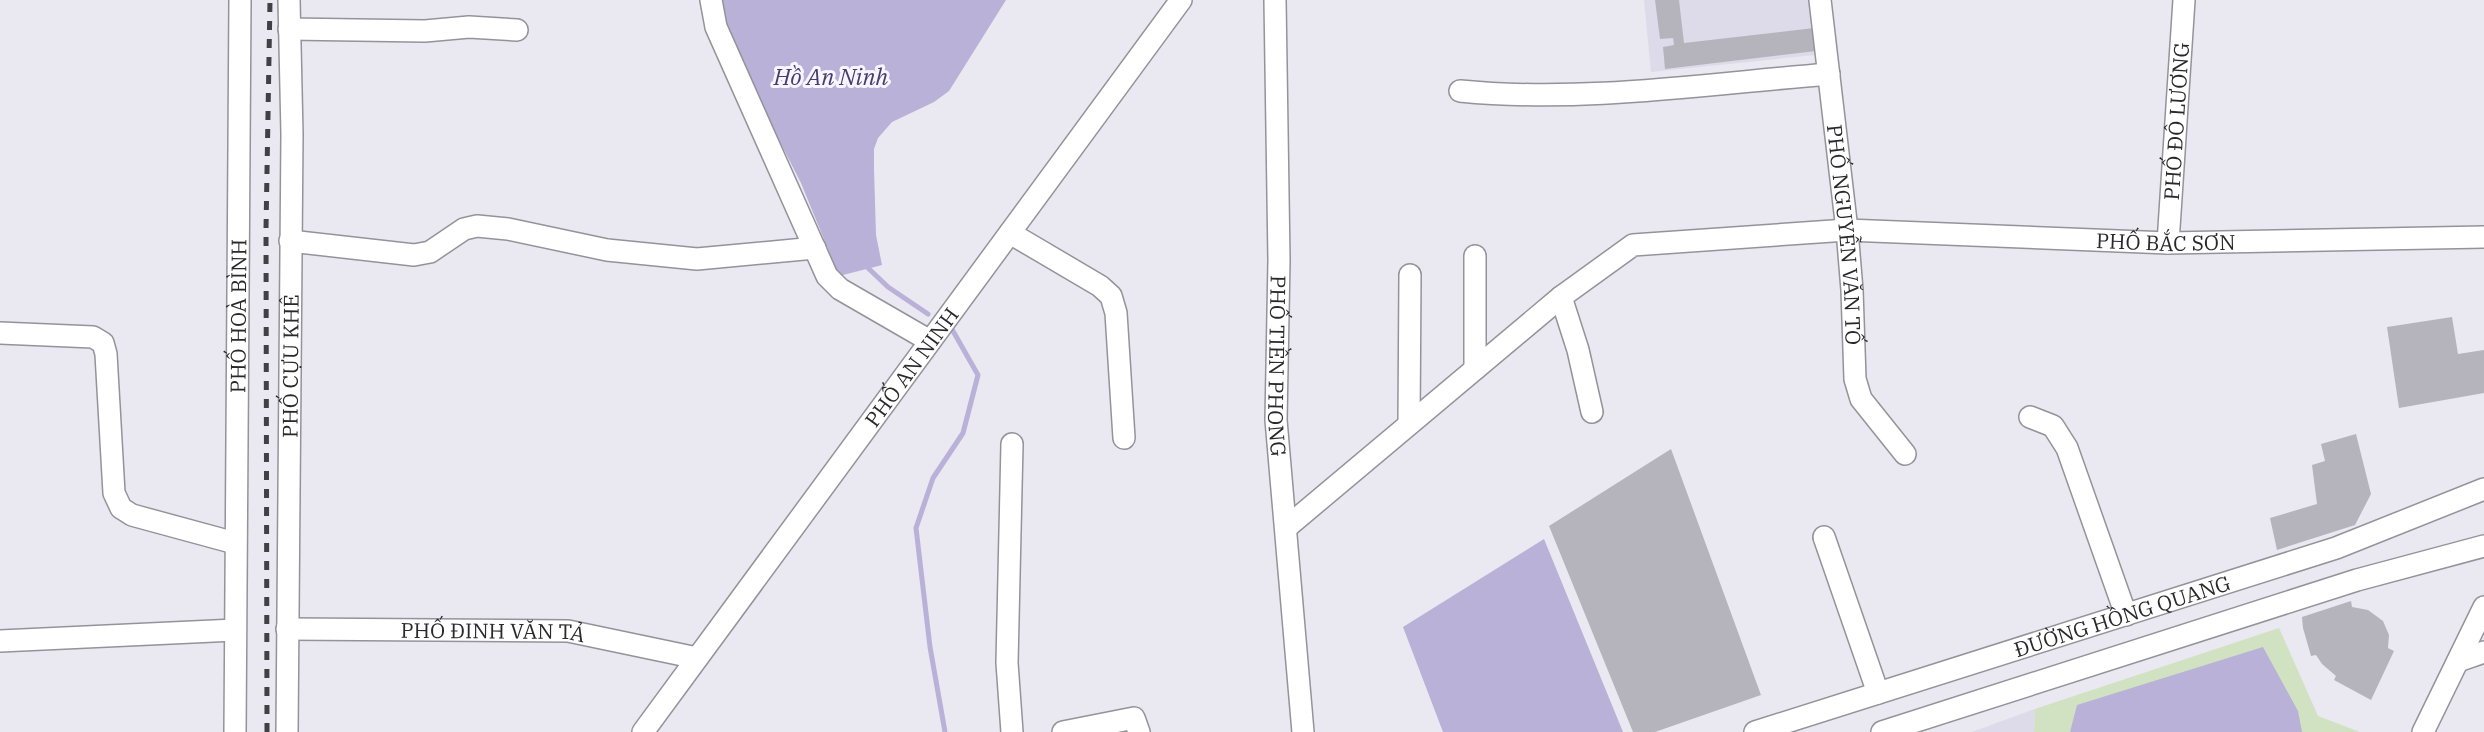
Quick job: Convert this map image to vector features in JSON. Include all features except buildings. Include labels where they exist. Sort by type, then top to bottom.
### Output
[{"type":"street","name":"PHỐ HOÀ BÌNH","points":[[235,732],[240,0]]},
{"type":"street","name":"PHỐ CỰU KHÊ","points":[[287,732],[292,134],[289,0]]},
{"type":"street","points":[[711,0],[716,27],[827,276],[839,289],[930,341]]},
{"type":"street","name":"PHỐ AN NINH","points":[[643,732],[1181,0]]},
{"type":"street","name":"PHỐ TIỀN PHONG","points":[[1275,0],[1279,260],[1276,420],[1303,732]]},
{"type":"street","name":"PHỐ NGUYỄN VĂN TỐ","points":[[1820,0],[1847,230],[1855,379],[1865,405],[1905,454]]},
{"type":"street","name":"PHỐ ĐÔ LƯƠNG","points":[[2168,243],[2184,0]]},
{"type":"street","points":[[289,29],[425,31],[469,27],[517,30]]},
{"type":"street","points":[[1461,91],[1549,96],[1829,74]]},
{"type":"street","points":[[290,241],[414,255],[430,252],[464,229],[477,226],[508,229],[607,250],[697,259],[815,248]]},
{"type":"street","name":"PHỐ BẮC SƠN","points":[[1287,527],[1561,297],[1633,245],[1847,230],[2168,243],[2484,237]]},
{"type":"street","points":[[1010,233],[1100,286],[1111,296],[1116,313],[1124,438]]},
{"type":"street","points":[[1475,256],[1475,369]]},
{"type":"street","points":[[1409,424],[1410,275]]},
{"type":"street","points":[[1561,297],[1578,350],[1592,412]]},
{"type":"street","points":[[0,333],[93,337],[103,343],[106,354],[114,493],[121,508],[132,514],[235,543]]},
{"type":"street","points":[[2029,417],[2053,426],[2067,448],[2126,615]]},
{"type":"street","points":[[1012,444],[1007,663],[1012,732]]},
{"type":"street","name":"ĐƯỜNG HỒNG QUANG","points":[[1755,732],[2336,548],[2484,489]]},
{"type":"street","points":[[1824,537],[1878,693]]},
{"type":"street","name":"ĐƯỜNG HỒNG QUANG","points":[[1882,732],[2357,580],[2484,546]]},
{"type":"street","points":[[2423,732],[2484,607]]},
{"type":"street","name":"PHỐ ĐINH VĂN TẢ","points":[[287,629],[568,631],[697,658]]},
{"type":"street","points":[[0,641],[235,630]]},
{"type":"street","points":[[2458,661],[2484,652]]},
{"type":"street","points":[[1972,663],[1982,700]]},
{"type":"street","points":[[1063,732],[1134,718],[1139,732]]},
{"type":"shaded area","points":[[1644,0],[1816,0],[1825,54],[1651,72]]},
{"type":"shaded area","points":[[2035,709],[2034,732],[1972,732]]},
{"type":"green space","points":[[2279,628],[2318,716],[2360,732],[2034,732],[2035,709]]},
{"type":"water","name":"Hồ An Ninh","points":[[717,0],[1006,0],[949,91],[934,102],[892,122],[878,138],[874,149],[876,235],[882,265],[839,276],[801,183],[732,48]]},
{"type":"water","points":[[1544,539],[1623,732],[1443,732],[1403,627]]},
{"type":"water","points":[[2263,647],[2298,711],[2302,732],[2070,732],[2077,705]]},
{"type":"waterway","points":[[866,266],[888,287],[928,314]]},
{"type":"waterway","points":[[945,732],[930,647],[916,528],[933,478],[963,433],[978,375],[953,331]]},
{"type":"railway","points":[[267,732],[266,229],[270,0]]}]
